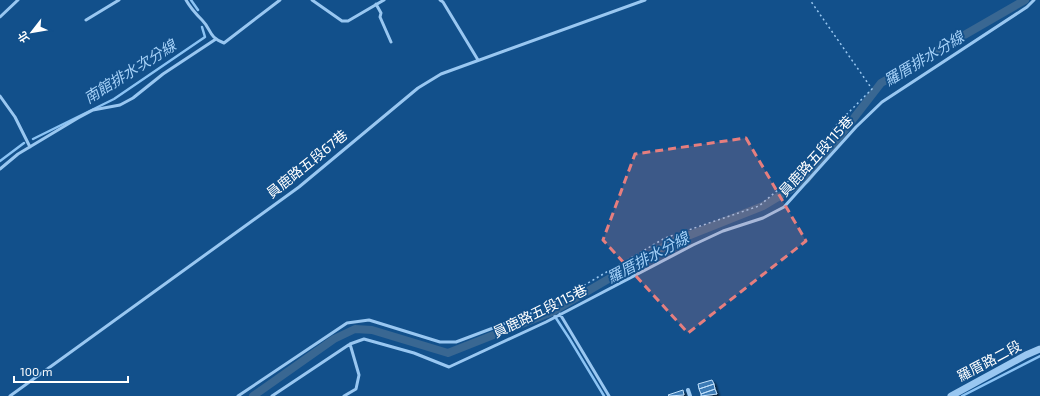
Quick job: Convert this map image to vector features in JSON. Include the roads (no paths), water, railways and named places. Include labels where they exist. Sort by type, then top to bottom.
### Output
[{"type":"street","name":"羅厝路二段","points":[[951,396],[1026,355],[1040,349]]},
{"type":"street","points":[[688,390],[690,396]]},
{"type":"lane","points":[[0,16],[18,0]]},
{"type":"lane","points":[[86,20],[119,0]]},
{"type":"lane","points":[[186,0],[195,15],[203,20],[211,35],[224,42],[280,0]]},
{"type":"lane","points":[[312,0],[342,21],[348,21],[384,0]]},
{"type":"lane","points":[[440,0],[443,2],[478,60]]},
{"type":"lane","name":"員鹿路五段67巷","points":[[10,396],[299,187],[418,88],[441,74],[645,0]]},
{"type":"lane","name":"員鹿路五段115巷","points":[[272,396],[350,344],[364,339],[414,353],[449,367],[560,314],[693,244],[723,231],[763,218],[784,207],[856,128],[882,102],[1027,7],[1034,0]]},
{"type":"lane","points":[[376,4],[391,42]]},
{"type":"lane","points":[[0,169],[30,147],[93,110],[120,104],[133,98],[163,74],[216,39]]},
{"type":"lane","points":[[0,96],[15,117],[30,147]]},
{"type":"lane","name":"員鹿路五段115巷","points":[[238,396],[347,323],[359,320],[369,320],[440,342],[456,342],[541,310]]},
{"type":"lane","points":[[560,314],[609,396]]},
{"type":"lane","points":[[344,396],[356,389],[358,375],[350,344]]},
{"type":"waterway","name":"南館排水次分線","points":[[191,0],[198,10]]},
{"type":"waterway","name":"羅厝排水分線","points":[[253,396],[334,339],[355,329],[372,330],[448,353],[552,312],[670,243],[763,206],[806,180],[881,83],[1025,0]]},
{"type":"waterway","name":"南館排水次分線","points":[[33,139],[114,99],[205,37],[202,27]]},
{"type":"waterway","name":"南館排水次分線","points":[[0,161],[24,143]]},
{"type":"waterway","points":[[552,312],[604,396]]},
{"type":"waterway","points":[[962,396],[1040,356]]}]
